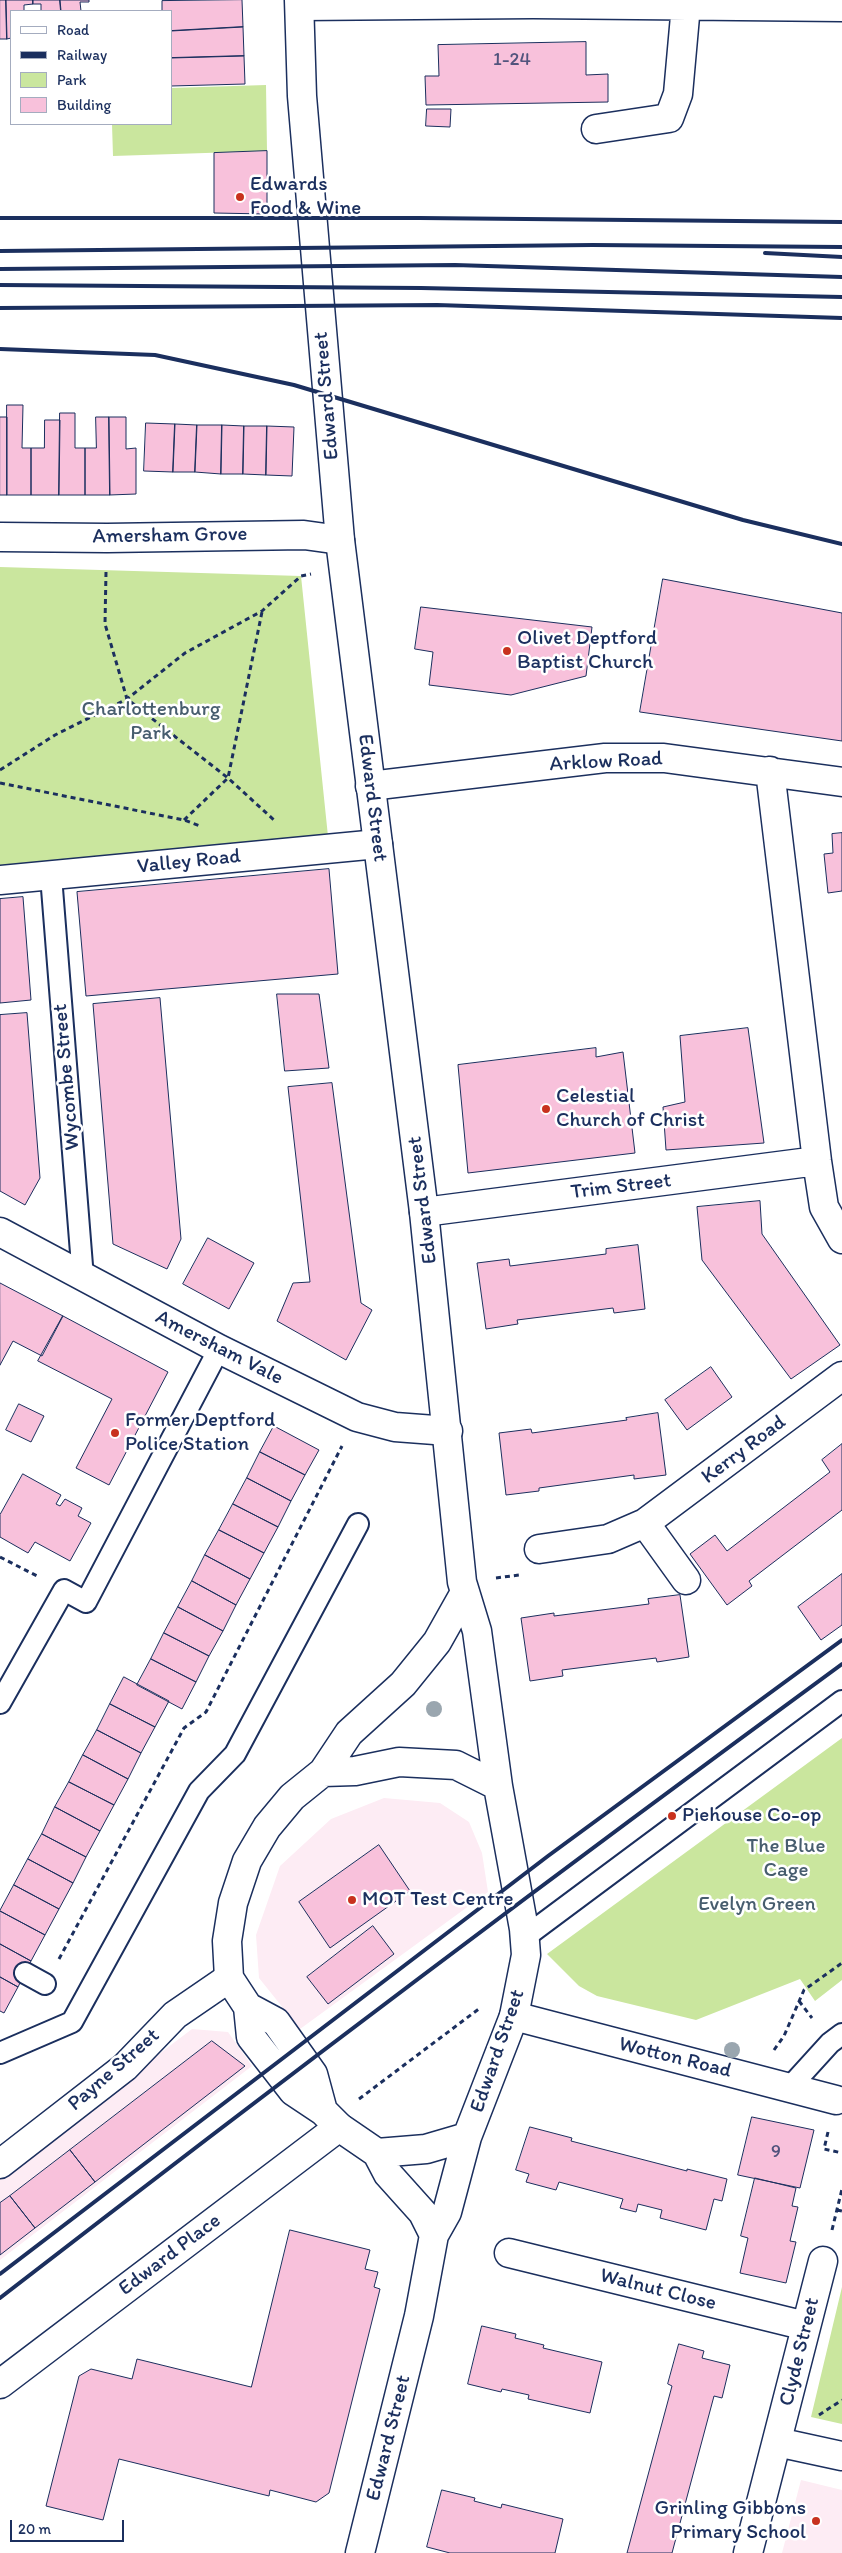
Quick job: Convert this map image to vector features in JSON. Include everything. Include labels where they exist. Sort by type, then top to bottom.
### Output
[{"type":"street","points":[[300,3],[533,2],[842,7]]},
{"type":"street","name":"Edward Street","points":[[300,3],[302,96],[340,540],[424,1212],[463,1588],[477,1631],[498,1786],[525,1937],[526,1956],[514,2016],[467,2137],[447,2212],[434,2235],[419,2316],[360,2553]]},
{"type":"street","points":[[596,129],[669,118],[678,94],[686,5]]},
{"type":"street","name":"Amersham Grove","points":[[0,537],[106,538],[304,535],[340,540]]},
{"type":"street","name":"Arklow Road","points":[[370,786],[605,758],[664,758],[842,782]]},
{"type":"street","points":[[770,771],[824,1207],[842,1239]]},
{"type":"street","name":"Valley Road","points":[[0,880],[378,844]]},
{"type":"street","name":"Trim Street","points":[[424,1212],[817,1161]]},
{"type":"street","name":"Amersham Vale","points":[[0,1232],[219,1349],[357,1417],[395,1428],[448,1431]]},
{"type":"street","name":"Kerry Road","points":[[539,1549],[608,1539],[645,1523],[842,1376]]},
{"type":"street","points":[[645,1523],[686,1580]]},
{"type":"street","points":[[434,2235],[423,2213],[388,2174],[377,2153],[331,2119],[314,2074],[276,2022],[248,2007],[229,1978],[227,1941],[233,1903],[247,1862],[267,1827],[292,1797],[323,1772],[349,1733],[403,1684],[437,1642],[463,1588]]},
{"type":"street","points":[[323,1772],[355,1771],[399,1762],[456,1765],[498,1786]]},
{"type":"street","name":"Payne Street","points":[[1,2161],[125,2066],[175,2015],[229,1978]]},
{"type":"street","name":"Wotton Road","points":[[514,2016],[836,2100]]},
{"type":"street","name":"Edward Place","points":[[0,2384],[331,2119]]},
{"type":"street","name":"Edward Street","points":[[377,2153],[426,2149],[467,2137]]},
{"type":"street","name":"Walnut Close","points":[[509,2253],[806,2326]]},
{"type":"street","name":"Clyde Street","points":[[748,2553],[823,2261]]},
{"type":"street","points":[[777,2442],[842,2456]]},
{"type":"lane","name":"Wycombe Street","points":[[51,876],[83,1278]]},
{"type":"lane","points":[[0,1703],[64,1590],[86,1602],[219,1349]]},
{"type":"lane","points":[[0,2053],[72,2022],[199,1791],[235,1754],[358,1524]]},
{"type":"lane","points":[[525,1937],[842,1700]]},
{"type":"lane","points":[[25,1973],[46,1984]]},
{"type":"lane","points":[[790,2087],[830,2044],[842,2034]]},
{"type":"path","points":[[106,538],[105,624],[127,699],[228,778],[282,826],[294,852]]},
{"type":"path","points":[[0,770],[55,735],[127,699],[185,653],[262,612],[301,576],[317,573]]},
{"type":"path","points":[[184,820],[228,778],[262,612]]},
{"type":"path","points":[[0,783],[184,820],[208,829]]},
{"type":"path","points":[[46,1984],[184,1728],[206,1712],[357,1417]]},
{"type":"path","points":[[463,1588],[526,1574],[539,1549]]},
{"type":"path","points":[[0,1557],[64,1590]]},
{"type":"path","points":[[748,2077],[774,2051],[784,2036],[804,1990],[842,1963]]},
{"type":"path","points":[[331,2119],[498,1993],[522,1981]]},
{"type":"path","points":[[823,2261],[842,2189]]},
{"type":"path","points":[[837,2210],[842,2211]]},
{"type":"shaded area","points":[[384,1798],[440,1803],[469,1822],[482,1853],[488,1892],[300,2029],[259,1978],[256,1935],[280,1866],[331,1819]]},
{"type":"shaded area","points":[[192,2029],[228,2032],[252,2066],[0,2260],[0,2175]]},
{"type":"shaded area","name":"Grinling Gibbons Primary School","points":[[801,2480],[842,2490],[842,2553],[782,2553]]},
{"type":"green space","points":[[266,85],[267,151],[113,156],[112,125],[172,125],[172,88]]},
{"type":"green space","name":"Charlottenburg Park","points":[[0,567],[301,576],[329,846],[0,886]]},
{"type":"green space","name":"Evelyn Green","points":[[842,1738],[842,1980],[815,2001],[800,1979],[696,2020],[597,1996],[579,1986],[547,1954]]},
{"type":"green space","points":[[842,2287],[842,2424],[811,2417]]},
{"type":"building","points":[[0,0],[6,0],[7,39],[0,39]]},
{"type":"building","points":[[6,0],[33,0],[33,4],[24,5],[24,10],[10,10],[10,38],[7,39]]},
{"type":"building","points":[[33,0],[60,0],[61,10],[41,10],[41,4],[33,4]]},
{"type":"building","points":[[60,0],[89,0],[89,2],[80,2],[81,10],[61,10]]},
{"type":"building","points":[[242,0],[243,27],[172,31],[172,10],[162,10],[162,1]]},
{"type":"building","points":[[243,27],[244,56],[172,58],[172,31]]},
{"type":"building","points":[[586,42],[586,75],[608,74],[608,102],[426,105],[425,76],[439,76],[438,45]]},
{"type":"building","points":[[244,56],[245,84],[172,86],[172,58]]},
{"type":"building","points":[[427,109],[451,109],[450,127],[426,126]]},
{"type":"building","name":"Edwards Food & Wine","points":[[267,151],[267,214],[214,213],[214,153]]},
{"type":"building","points":[[7,405],[23,405],[22,448],[31,448],[31,495],[7,495]]},
{"type":"building","points":[[60,413],[75,413],[75,448],[85,448],[85,495],[59,495]]},
{"type":"building","points":[[0,417],[7,417],[7,495],[0,495]]},
{"type":"building","points":[[96,417],[109,417],[110,495],[85,495],[85,448],[96,448]]},
{"type":"building","points":[[109,417],[126,417],[126,449],[136,448],[136,494],[110,495]]},
{"type":"building","points":[[45,420],[60,420],[59,495],[31,495],[31,448],[44,448]]},
{"type":"building","points":[[146,423],[175,424],[173,472],[144,471]]},
{"type":"building","points":[[175,424],[197,425],[195,472],[173,472]]},
{"type":"building","points":[[197,425],[222,425],[221,474],[195,472]]},
{"type":"building","points":[[222,425],[244,426],[243,474],[221,474]]},
{"type":"building","points":[[244,426],[267,426],[266,475],[243,474]]},
{"type":"building","points":[[267,426],[294,427],[292,476],[266,475]]},
{"type":"building","points":[[663,579],[842,613],[842,741],[640,712]]},
{"type":"building","name":"Olivet Deptford Baptist Church","points":[[421,607],[592,627],[586,676],[511,695],[429,685],[433,652],[415,649]]},
{"type":"building","points":[[842,833],[842,891],[828,893],[824,854],[833,853],[832,834]]},
{"type":"building","points":[[329,869],[338,974],[86,996],[77,892]]},
{"type":"building","points":[[23,897],[31,1000],[0,1003],[0,899]]},
{"type":"building","points":[[277,994],[319,994],[329,1068],[285,1071]]},
{"type":"building","points":[[160,998],[181,1239],[167,1269],[113,1244],[93,1004]]},
{"type":"building","points":[[27,1013],[40,1178],[25,1205],[0,1191],[0,1015]]},
{"type":"building","points":[[748,1028],[764,1143],[666,1150],[663,1107],[685,1102],[680,1036]]},
{"type":"building","name":"Celestial Church of Christ","points":[[596,1048],[596,1057],[623,1052],[635,1153],[468,1173],[458,1065]]},
{"type":"building","points":[[332,1083],[361,1303],[372,1310],[346,1360],[277,1321],[293,1283],[310,1282],[288,1087]]},
{"type":"building","points":[[760,1201],[762,1234],[840,1345],[791,1379],[702,1260],[697,1207]]},
{"type":"building","points":[[208,1238],[254,1263],[229,1309],[183,1284]]},
{"type":"building","points":[[638,1245],[645,1309],[614,1313],[613,1308],[517,1320],[518,1324],[486,1329],[477,1263],[509,1259],[510,1266],[606,1254],[606,1249]]},
{"type":"building","points":[[0,1283],[63,1316],[42,1356],[13,1341],[0,1365]]},
{"type":"building","name":"Former Deptford Police Station","points":[[63,1316],[168,1372],[109,1485],[76,1468],[112,1399],[38,1361]]},
{"type":"building","points":[[711,1367],[732,1397],[687,1430],[665,1400]]},
{"type":"building","points":[[19,1404],[44,1416],[31,1442],[6,1430]]},
{"type":"building","points":[[658,1413],[666,1475],[634,1479],[634,1475],[539,1488],[539,1491],[506,1495],[499,1433],[531,1429],[532,1433],[627,1420],[626,1418]]},
{"type":"building","points":[[274,1426],[319,1450],[305,1475],[260,1452]]},
{"type":"building","points":[[842,1444],[842,1510],[749,1581],[752,1586],[727,1605],[690,1554],[715,1535],[727,1551],[830,1472],[822,1460]]},
{"type":"building","points":[[260,1452],[305,1475],[291,1501],[247,1478]]},
{"type":"building","points":[[23,1474],[61,1495],[56,1504],[60,1506],[65,1499],[82,1508],[78,1516],[91,1523],[70,1561],[35,1542],[28,1553],[0,1537],[0,1515]]},
{"type":"building","points":[[247,1478],[291,1501],[278,1527],[233,1504]]},
{"type":"building","points":[[233,1504],[278,1527],[264,1553],[219,1530]]},
{"type":"building","points":[[219,1530],[264,1553],[250,1579],[205,1555]]},
{"type":"building","points":[[205,1555],[250,1579],[236,1605],[192,1581]]},
{"type":"building","points":[[842,1574],[842,1625],[821,1640],[798,1607]]},
{"type":"building","points":[[192,1581],[236,1605],[223,1631],[178,1607]]},
{"type":"building","points":[[680,1595],[689,1657],[657,1662],[656,1658],[562,1670],[563,1676],[530,1681],[521,1618],[554,1613],[554,1616],[649,1604],[648,1599]]},
{"type":"building","points":[[178,1607],[223,1631],[209,1656],[164,1633]]},
{"type":"building","points":[[164,1633],[209,1656],[196,1682],[151,1659]]},
{"type":"building","points":[[151,1659],[196,1682],[182,1709],[137,1685]]},
{"type":"building","points":[[124,1677],[169,1701],[155,1727],[110,1704]]},
{"type":"building","points":[[110,1704],[155,1727],[141,1753],[97,1730]]},
{"type":"building","points":[[97,1730],[141,1753],[128,1779],[83,1755]]},
{"type":"building","points":[[83,1755],[128,1779],[114,1805],[69,1782]]},
{"type":"building","points":[[69,1782],[114,1805],[100,1831],[55,1807]]},
{"type":"building","points":[[55,1807],[100,1831],[86,1857],[42,1834]]},
{"type":"building","points":[[42,1834],[86,1857],[73,1883],[28,1859]]},
{"type":"building","points":[[379,1845],[410,1891],[330,1948],[299,1902]]},
{"type":"building","points":[[28,1859],[73,1883],[59,1909],[14,1885]]},
{"type":"building","points":[[14,1885],[59,1909],[45,1935],[0,1911]]},
{"type":"building","points":[[0,1911],[45,1935],[31,1961],[0,1944]]},
{"type":"building","points":[[373,1926],[394,1954],[328,2004],[307,1977]]},
{"type":"building","points":[[0,1944],[31,1961],[18,1987],[0,1977]]},
{"type":"building","points":[[0,1977],[18,1987],[4,2013],[0,2011]]},
{"type":"building","points":[[212,2041],[245,2066],[95,2182],[70,2150]]},
{"type":"building","points":[[752,2117],[814,2130],[800,2188],[738,2175]]},
{"type":"building","points":[[530,2127],[572,2138],[571,2141],[687,2171],[687,2169],[727,2179],[722,2201],[714,2199],[706,2230],[660,2218],[662,2210],[638,2204],[636,2212],[620,2208],[623,2199],[559,2182],[556,2190],[526,2182],[529,2174],[516,2170]]},
{"type":"building","points":[[70,2150],[95,2182],[35,2228],[10,2196]]},
{"type":"building","points":[[755,2178],[796,2188],[792,2206],[798,2207],[790,2241],[796,2242],[786,2283],[740,2273],[748,2238],[741,2236]]},
{"type":"building","points":[[10,2196],[35,2228],[0,2255],[0,2203]]},
{"type":"building","points":[[290,2230],[370,2250],[365,2269],[378,2272],[374,2287],[380,2289],[329,2493],[316,2502],[270,2490],[269,2496],[119,2459],[103,2520],[46,2506],[79,2376],[91,2369],[132,2379],[137,2359],[251,2387]]},
{"type":"building","points":[[482,2326],[516,2334],[515,2338],[544,2345],[543,2348],[602,2362],[590,2413],[528,2399],[529,2395],[502,2389],[501,2392],[468,2384]]},
{"type":"building","points":[[679,2344],[704,2351],[702,2358],[730,2365],[722,2398],[714,2396],[672,2553],[627,2553],[672,2386],[668,2384]]},
{"type":"building","points":[[442,2490],[475,2498],[474,2501],[501,2508],[502,2504],[563,2519],[555,2553],[450,2553],[427,2547]]},
{"type":"railway","points":[[0,218],[420,218],[842,222]]},
{"type":"railway","points":[[0,251],[593,245],[842,247]]},
{"type":"railway","points":[[765,253],[842,257]]},
{"type":"railway","points":[[0,269],[455,265],[842,277]]},
{"type":"railway","points":[[0,285],[421,288],[842,297]]},
{"type":"railway","points":[[0,308],[437,305],[842,318]]},
{"type":"railway","points":[[0,349],[155,355],[294,385],[743,520],[842,544]]},
{"type":"railway","points":[[0,2274],[548,1856],[842,1640]]},
{"type":"railway","points":[[0,2298],[419,1978],[842,1664]]},
{"type":"place","name":"Edwards Food & Wine","points":[[240,197]]},
{"type":"place","name":"Olivet Deptford Baptist Church","points":[[507,651]]},
{"type":"place","name":"Celestial Church of Christ","points":[[546,1109]]},
{"type":"place","name":"Former Deptford Police Station","points":[[115,1433]]},
{"type":"place","name":"Piehouse Co-op","points":[[672,1816]]},
{"type":"place","name":"MOT Test Centre","points":[[352,1900]]},
{"type":"place","name":"Grinling Gibbons Primary School","points":[[816,2521]]},
{"type":"park label","name":"The Blue Cage","points":[[786,1859]]}]
